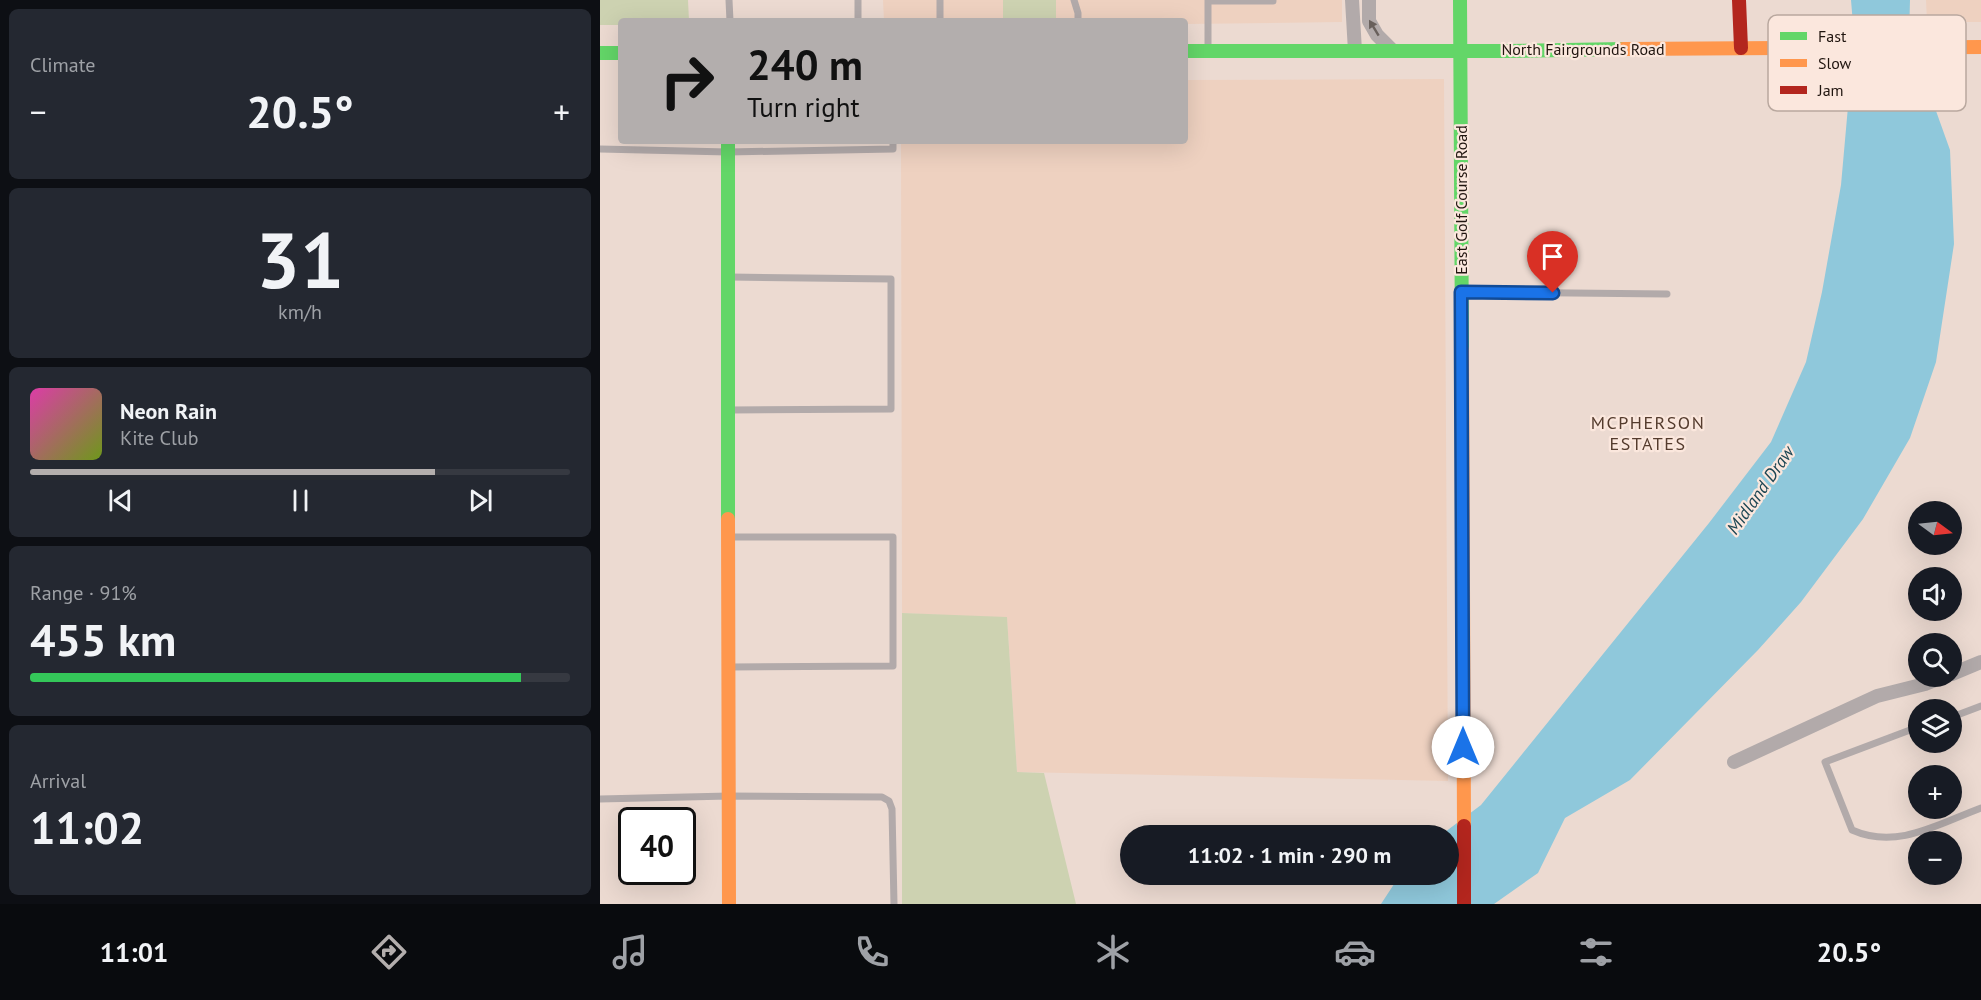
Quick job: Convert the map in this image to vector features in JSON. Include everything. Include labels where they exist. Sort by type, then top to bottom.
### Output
[{"type":"street","points":[[1352,0],[1354,51]]},
{"type":"street","points":[[1369,0],[1369,21],[1377,35],[1392,50]]},
{"type":"street","name":"East Golf Course Road","points":[[1460,0],[1464,904]]},
{"type":"street","points":[[1739,0],[1741,48]]},
{"type":"street","name":"North Fairgrounds Road","points":[[1966,47],[1981,47]]},
{"type":"street","name":"North Fairgrounds Road","points":[[1188,51],[1768,48]]},
{"type":"street","points":[[600,53],[618,53]]},
{"type":"street","points":[[728,147],[729,904]]},
{"type":"street","points":[[1962,670],[1981,662]]},
{"type":"street","points":[[1734,762],[1876,696],[1913,687]]},
{"type":"lane","points":[[729,0],[730,18]]},
{"type":"lane","points":[[858,0],[858,18]]},
{"type":"lane","points":[[940,0],[940,18]]},
{"type":"lane","points":[[1074,0],[1078,18]]},
{"type":"lane","points":[[1208,51],[1208,0],[1273,1]]},
{"type":"lane","points":[[600,149],[728,147],[893,149],[893,144]]},
{"type":"lane","points":[[728,277],[891,279],[891,409],[728,411]]},
{"type":"lane","points":[[1461,292],[1667,294]]},
{"type":"lane","points":[[728,537],[893,537],[893,666],[729,667]]},
{"type":"lane","points":[[1962,713],[1981,706]]},
{"type":"lane","points":[[1908,731],[1825,762],[1852,830],[1867,837],[1886,839],[1903,837],[1981,808]]},
{"type":"lane","points":[[600,799],[729,796],[882,797],[889,801],[892,821],[894,904]]},
{"type":"shaded area","points":[[883,0],[1003,0],[1003,18],[884,18]]},
{"type":"shaded area","points":[[1056,0],[1342,0],[1342,22],[1188,24],[1188,18],[1056,18]]},
{"type":"shaded area","points":[[1926,0],[1981,0],[1981,22],[1966,22],[1966,15],[1927,15]]},
{"type":"shaded area","points":[[1444,79],[1448,781],[1017,772],[1007,618],[902,613],[901,144],[1188,144],[1188,80]]},
{"type":"green space","points":[[600,0],[688,0],[689,18],[618,18],[618,25],[600,25]]},
{"type":"green space","points":[[1003,0],[1056,0],[1056,18],[1003,18]]},
{"type":"green space","points":[[902,613],[1007,617],[1017,772],[1044,773],[1076,904],[902,904]]},
{"type":"water","points":[[1851,0],[1910,0],[1910,15],[1852,15]]},
{"type":"water","name":"Midland Draw","points":[[1848,111],[1936,111],[1950,150],[1954,244],[1936,362],[1910,438],[1863,519],[1801,602],[1758,650],[1630,780],[1565,818],[1538,873],[1494,904],[1381,904],[1393,885],[1459,885],[1459,825],[1454,825],[1481,805],[1709,523],[1771,442],[1806,362],[1822,292],[1841,185]]},
{"type":"traffic: fast","points":[[1460,0],[1462,350]]},
{"type":"traffic: fast","points":[[1188,51],[1623,49]]},
{"type":"traffic: fast","points":[[600,53],[618,53]]},
{"type":"traffic: fast","points":[[728,144],[728,519]]},
{"type":"traffic: slow","points":[[1966,47],[1981,47]]},
{"type":"traffic: slow","points":[[1623,49],[1768,48]]},
{"type":"traffic: slow","points":[[1462,350],[1464,826]]},
{"type":"traffic: slow","points":[[728,519],[729,904]]},
{"type":"traffic: jam","points":[[1739,0],[1741,48]]},
{"type":"traffic: jam","points":[[1464,826],[1464,904]]},
{"type":"district","name":"MCPHERSON ESTATES","points":[[1648,432]]},
{"type":"route","points":[[1463,747],[1461,292],[1553,293]]}]
